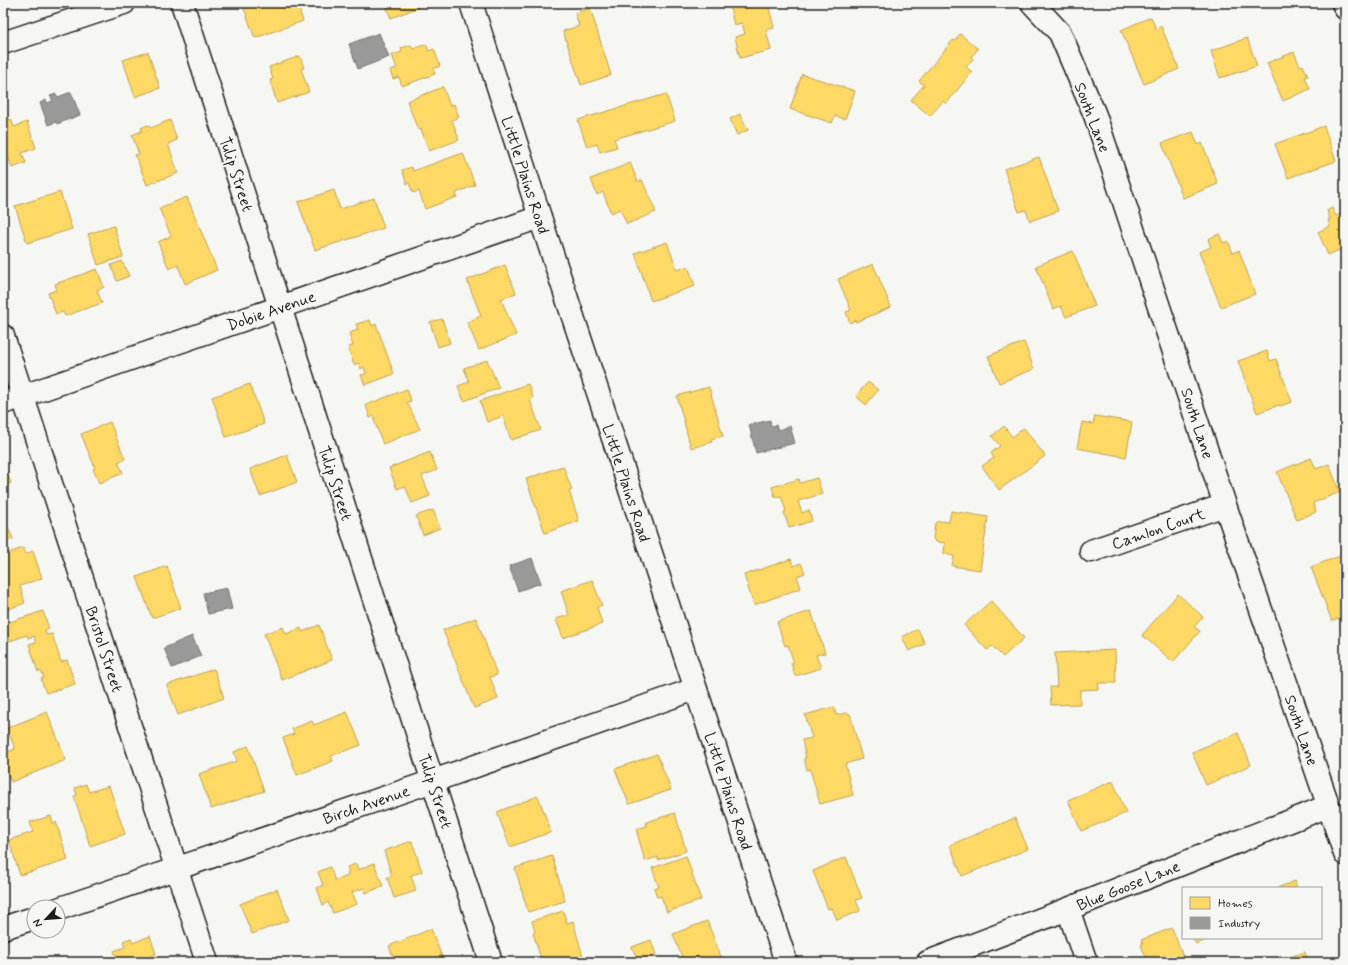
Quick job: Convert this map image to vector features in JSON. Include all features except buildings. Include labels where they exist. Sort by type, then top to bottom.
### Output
[{"type":"street","points":[[3,43],[124,3]]},
{"type":"street","name":"Tulip Street","points":[[182,3],[491,962]]},
{"type":"street","name":"Little Plains Road","points":[[471,3],[695,689],[786,962]]},
{"type":"street","name":"South Lane","points":[[1032,3],[1060,33],[1094,115],[1345,854]]},
{"type":"street","points":[[1343,3],[1345,8]]},
{"type":"street","name":"Dobie Avenue","points":[[12,399],[540,217]]},
{"type":"street","name":"Bristol Street","points":[[3,336],[12,399],[177,869],[207,962]]},
{"type":"street","name":"Camlon Court","points":[[1091,552],[1225,504]]},
{"type":"street","name":"Birch Avenue","points":[[66,907],[695,689]]},
{"type":"street","name":"Blue Goose Lane","points":[[928,962],[1068,909],[1328,806]]},
{"type":"street","points":[[1068,909],[1086,962]]},
{"type":"street","points":[[3,928],[26,921]]}]
